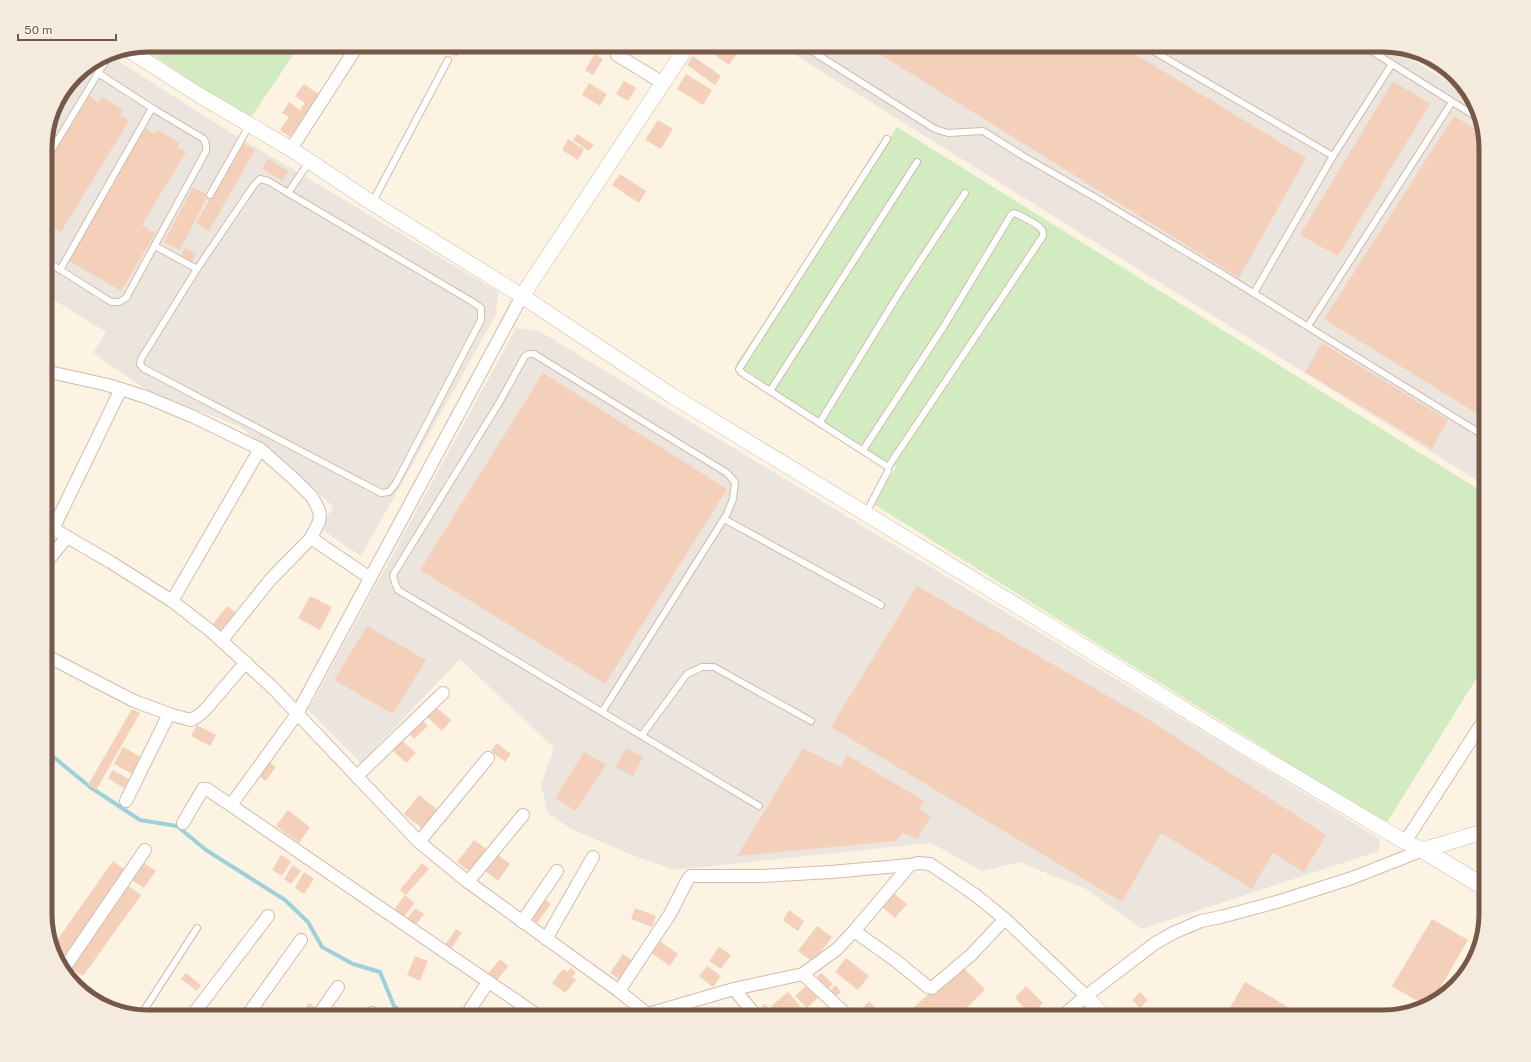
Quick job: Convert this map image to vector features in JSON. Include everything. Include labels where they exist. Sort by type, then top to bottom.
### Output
[{"type":"main road","points":[[1423,850],[1479,884]]},
{"type":"street","points":[[292,149],[354,52]]},
{"type":"street","points":[[231,805],[297,714],[522,296],[683,52]]},
{"type":"street","points":[[137,53],[199,95],[292,149],[309,162],[372,203],[522,296],[671,395],[866,513],[1232,739],[1405,842],[1423,850]]},
{"type":"street","points":[[617,55],[663,83]]},
{"type":"street","points":[[52,373],[121,389],[146,397],[194,417],[260,449],[312,497],[320,514],[319,522],[311,538],[274,576],[222,640]]},
{"type":"street","points":[[52,520],[121,389]]},
{"type":"street","points":[[172,601],[260,449]]},
{"type":"street","points":[[52,528],[172,601],[222,640],[273,688],[419,842],[468,882],[619,991],[640,1010]]},
{"type":"street","points":[[52,556],[68,537]]},
{"type":"street","points":[[311,538],[370,578]]},
{"type":"street","points":[[52,659],[134,701],[169,714],[191,720],[205,710],[246,662]]},
{"type":"street","points":[[358,776],[444,693]]},
{"type":"street","points":[[126,801],[169,714]]},
{"type":"street","points":[[1405,842],[1479,728]]},
{"type":"street","points":[[419,842],[488,758]]},
{"type":"street","points":[[183,823],[205,788],[530,1010]]},
{"type":"street","points":[[468,882],[523,815]]},
{"type":"street","points":[[1069,1010],[1154,944],[1173,933],[1201,921],[1280,901],[1345,880],[1423,850],[1479,833]]},
{"type":"street","points":[[67,965],[144,850]]},
{"type":"street","points":[[546,939],[593,857]]},
{"type":"street","points":[[619,991],[664,924],[691,876],[776,875],[831,872],[918,863],[930,864],[974,894],[1005,920],[1086,996],[1098,1010]]},
{"type":"street","points":[[666,1010],[734,989],[803,974],[836,949],[854,931],[910,865]]},
{"type":"street","points":[[522,922],[557,871]]},
{"type":"street","points":[[196,1010],[268,916]]},
{"type":"street","points":[[854,931],[895,960],[928,987],[932,988],[970,955],[1005,920]]},
{"type":"street","points":[[251,1010],[302,940]]},
{"type":"street","points":[[803,974],[842,1010]]},
{"type":"street","points":[[470,1010],[488,982]]},
{"type":"street","points":[[322,1010],[338,987]]},
{"type":"street","points":[[734,989],[751,1010]]},
{"type":"lane","points":[[813,52],[934,129],[948,133],[983,131],[1254,293],[1479,433]]},
{"type":"lane","points":[[1155,52],[1333,156]]},
{"type":"lane","points":[[1373,52],[1473,115]]},
{"type":"lane","points":[[372,203],[448,60]]},
{"type":"lane","points":[[52,150],[105,62]]},
{"type":"lane","points":[[1254,293],[1333,156],[1392,64]]},
{"type":"lane","points":[[52,265],[111,302],[119,302],[126,298],[206,151],[204,139],[98,74]]},
{"type":"lane","points":[[1308,326],[1452,102]]},
{"type":"lane","points":[[60,270],[152,108]]},
{"type":"lane","points":[[210,195],[250,124]]},
{"type":"lane","points":[[887,138],[739,369],[742,373],[888,467]]},
{"type":"lane","points":[[288,193],[309,162]]},
{"type":"lane","points":[[770,391],[917,162]]},
{"type":"lane","points":[[260,179],[268,181],[288,193],[481,308],[481,320],[396,483],[389,492],[381,493],[143,368],[140,364],[141,359],[197,269],[254,185],[260,179]]},
{"type":"lane","points":[[820,422],[900,290],[965,193]]},
{"type":"lane","points":[[863,450],[944,326],[1011,215],[1014,213],[1042,228],[1044,234],[1043,236],[888,467],[888,471],[866,513]]},
{"type":"lane","points":[[155,246],[197,269]]},
{"type":"lane","points":[[602,712],[724,519],[733,499],[735,482],[727,473],[534,354],[529,354],[525,356],[499,403],[393,576],[398,590],[759,806]]},
{"type":"lane","points":[[724,519],[881,605]]},
{"type":"lane","points":[[642,735],[687,674],[702,668],[714,667],[811,721]]},
{"type":"lane","points":[[144,1010],[197,928]]},
{"type":"shaded area","points":[[790,52],[1389,52],[1403,54],[1458,88],[1472,111],[1476,123],[1479,148],[1479,482]]},
{"type":"shaded area","points":[[114,58],[225,129],[498,292],[496,315],[361,556],[321,529],[333,506],[241,427],[150,392],[93,353],[106,332],[52,298],[52,142],[58,114],[83,78],[95,68]]},
{"type":"shaded area","points":[[516,328],[539,331],[1380,839],[1379,851],[1142,929],[1086,889],[1019,862],[982,871],[931,843],[675,870],[632,855],[571,829],[548,813],[541,785],[554,748],[460,659],[361,763],[308,710]]},
{"type":"green space","points":[[149,52],[295,52],[249,120]]},
{"type":"green space","points":[[897,127],[1479,490],[1479,674],[1386,824],[872,503],[896,467],[863,450],[736,364]]},
{"type":"building","points":[[449,52],[460,52],[457,57]]},
{"type":"building","points":[[717,52],[738,52],[729,65],[715,55]]},
{"type":"building","points":[[876,52],[1132,52],[1306,158],[1239,278]]},
{"type":"building","points":[[595,54],[603,59],[593,75],[585,70]]},
{"type":"building","points":[[693,56],[721,76],[715,85],[687,65]]},
{"type":"building","points":[[686,74],[712,90],[703,105],[677,89]]},
{"type":"building","points":[[624,81],[636,88],[628,101],[616,94]]},
{"type":"building","points":[[1393,81],[1430,104],[1338,256],[1300,235]]},
{"type":"building","points":[[589,83],[607,94],[600,106],[582,95]]},
{"type":"building","points":[[304,84],[320,95],[290,137],[280,130],[289,117],[282,113],[289,102],[300,110],[305,103],[295,96]]},
{"type":"building","points":[[88,95],[98,102],[102,97],[123,110],[120,115],[129,121],[61,232],[52,227],[52,153]]},
{"type":"building","points":[[1454,116],[1477,130],[1479,148],[1479,415],[1324,319]]},
{"type":"building","points":[[658,120],[673,129],[661,149],[645,140]]},
{"type":"building","points":[[145,128],[155,134],[158,130],[180,143],[177,147],[186,152],[142,225],[155,234],[121,291],[68,260]]},
{"type":"building","points":[[577,134],[594,145],[589,151],[573,140]]},
{"type":"building","points":[[568,139],[584,149],[578,160],[562,150]]},
{"type":"building","points":[[243,143],[255,150],[209,231],[196,223]]},
{"type":"building","points":[[268,159],[288,171],[283,181],[262,168]]},
{"type":"building","points":[[620,174],[646,191],[639,203],[612,185]]},
{"type":"building","points":[[193,187],[208,195],[180,250],[164,242]]},
{"type":"building","points":[[185,248],[196,254],[190,265],[180,259]]},
{"type":"building","points":[[1322,343],[1448,420],[1432,449],[1305,372]]},
{"type":"building","points":[[543,373],[727,489],[605,684],[420,570]]},
{"type":"building","points":[[917,586],[1146,718],[1326,835],[1304,872],[1273,853],[1252,889],[1161,833],[1122,902],[831,727]]},
{"type":"building","points":[[310,596],[332,607],[320,630],[298,618]]},
{"type":"building","points":[[227,606],[238,614],[224,632],[213,624]]},
{"type":"building","points":[[367,626],[426,660],[393,714],[334,680]]},
{"type":"building","points":[[436,707],[451,720],[442,731],[427,717]]},
{"type":"building","points":[[132,709],[140,713],[96,790],[88,785]]},
{"type":"building","points":[[420,718],[428,726],[414,739],[407,731]]},
{"type":"building","points":[[197,725],[216,735],[210,746],[191,736]]},
{"type":"building","points":[[399,738],[416,753],[406,763],[390,748]]},
{"type":"building","points":[[497,743],[511,754],[505,762],[491,751]]},
{"type":"building","points":[[123,747],[141,757],[132,774],[114,764]]},
{"type":"building","points":[[626,748],[643,757],[633,776],[616,767]]},
{"type":"building","points":[[803,748],[841,767],[847,755],[924,801],[919,809],[931,816],[917,839],[903,833],[896,841],[737,856]]},
{"type":"building","points":[[584,752],[606,765],[576,811],[555,798]]},
{"type":"building","points":[[267,760],[276,767],[266,781],[257,775]]},
{"type":"building","points":[[113,770],[130,780],[125,789],[108,778]]},
{"type":"building","points":[[419,795],[439,811],[424,830],[404,814]]},
{"type":"building","points":[[288,810],[310,827],[299,843],[276,826]]},
{"type":"building","points":[[474,840],[486,849],[469,871],[457,862]]},
{"type":"building","points":[[281,855],[291,861],[282,876],[272,870]]},
{"type":"building","points":[[498,855],[510,864],[498,881],[485,871]]},
{"type":"building","points":[[113,861],[128,872],[65,962],[56,942]]},
{"type":"building","points":[[144,863],[156,871],[144,888],[132,880]]},
{"type":"building","points":[[422,863],[429,869],[406,895],[400,890]]},
{"type":"building","points":[[293,865],[301,871],[291,884],[284,879]]},
{"type":"building","points":[[304,872],[314,879],[304,894],[295,888]]},
{"type":"building","points":[[128,886],[141,895],[83,976],[70,968]]},
{"type":"building","points":[[892,892],[907,904],[895,918],[881,906]]},
{"type":"building","points":[[405,895],[415,903],[403,918],[393,911]]},
{"type":"building","points":[[543,898],[551,904],[537,923],[529,917]]},
{"type":"building","points":[[415,908],[424,914],[414,927],[406,921]]},
{"type":"building","points":[[635,908],[656,916],[652,927],[631,919]]},
{"type":"building","points":[[789,910],[804,921],[798,931],[783,920]]},
{"type":"building","points":[[1432,919],[1468,940],[1437,993],[1431,997],[1420,1003],[1392,986]]},
{"type":"building","points":[[817,926],[832,937],[813,962],[798,951]]},
{"type":"building","points":[[456,929],[462,933],[451,949],[445,945]]},
{"type":"building","points":[[658,940],[678,954],[670,966],[650,952]]},
{"type":"building","points":[[719,947],[731,955],[721,969],[709,961]]},
{"type":"building","points":[[623,954],[633,961],[620,980],[610,973]]},
{"type":"building","points":[[415,956],[428,961],[420,981],[407,975]]},
{"type":"building","points":[[846,958],[869,976],[858,990],[835,972]]},
{"type":"building","points":[[500,959],[508,966],[495,983],[486,976]]},
{"type":"building","points":[[961,965],[985,990],[964,1010],[911,1010]]},
{"type":"building","points":[[707,966],[721,976],[713,987],[699,976]]},
{"type":"building","points":[[571,968],[576,972],[572,977],[576,980],[565,993],[552,983],[563,969],[567,972]]},
{"type":"building","points":[[186,973],[201,985],[197,991],[181,979]]},
{"type":"building","points":[[821,973],[833,984],[826,992],[814,980]]},
{"type":"building","points":[[1245,982],[1293,1010],[1228,1010]]},
{"type":"building","points":[[836,985],[841,992],[832,1000],[826,994]]},
{"type":"building","points":[[806,986],[818,998],[807,1008],[795,996]]},
{"type":"building","points":[[1026,986],[1043,1003],[1036,1010],[1026,1010],[1015,998]]},
{"type":"building","points":[[788,992],[803,1010],[775,1010],[771,1006]]},
{"type":"building","points":[[1140,992],[1148,1000],[1140,1008],[1132,1000]]},
{"type":"building","points":[[869,1001],[878,1010],[861,1010]]},
{"type":"building","points":[[309,1003],[316,1008],[314,1010],[304,1010]]},
{"type":"building","points":[[765,1004],[770,1010],[758,1010]]},
{"type":"building","points":[[335,1006],[340,1010],[332,1010]]},
{"type":"waterway","points":[[52,756],[90,787],[140,820],[177,826],[206,850],[285,900],[308,922],[322,947],[353,964],[380,972],[394,1006],[399,1010]]}]
